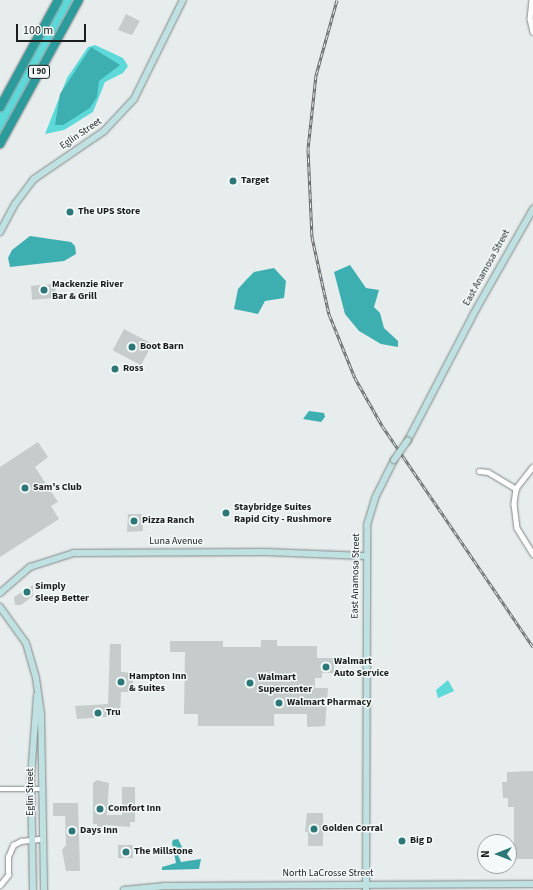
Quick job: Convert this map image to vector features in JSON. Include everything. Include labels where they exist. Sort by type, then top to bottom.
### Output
[{"type":"highway","points":[[0,107],[54,0]]},
{"type":"highway","name":"I 90","points":[[0,107],[58,0]]},
{"type":"highway","name":"I 90","points":[[0,144],[79,0]]},
{"type":"highway","points":[[51,51],[83,0]]},
{"type":"street","name":"Eglin Street","points":[[0,232],[15,204],[34,179],[104,131],[134,99],[183,0]]},
{"type":"street","points":[[532,0],[530,19],[533,32]]},
{"type":"street","name":"East Anamosa Street","points":[[366,887],[365,556],[367,525],[375,498],[394,460],[408,440],[533,209]]},
{"type":"street","points":[[533,467],[516,489],[514,516],[533,554]]},
{"type":"street","points":[[479,472],[488,472],[516,489]]},
{"type":"street","name":"Luna Avenue","points":[[0,593],[18,575],[37,563],[74,553],[258,552],[365,556]]},
{"type":"street","name":"Eglin Street","points":[[0,607],[13,622],[29,651],[41,715],[41,839],[44,890]]},
{"type":"street","name":"Eglin Street","points":[[33,890],[31,789],[37,695]]},
{"type":"street","points":[[0,789],[41,789]]},
{"type":"street","points":[[0,885],[8,875],[11,848],[18,842],[41,839]]},
{"type":"street","name":"North LaCrosse Street","points":[[124,890],[160,886],[366,887],[533,884]]},
{"type":"shaded area","points":[[62,0],[73,0],[0,134],[0,113]]},
{"type":"shaded area","points":[[95,45],[123,58],[128,66],[123,73],[105,82],[93,112],[64,130],[45,134],[67,78],[88,47]]},
{"type":"shaded area","points":[[91,47],[120,65],[99,81],[97,97],[90,108],[63,125],[55,125],[60,94]]},
{"type":"shaded area","points":[[30,236],[71,242],[75,246],[76,254],[64,261],[10,267],[8,258],[12,250]]},
{"type":"shaded area","points":[[350,265],[366,288],[379,290],[374,307],[380,313],[384,328],[398,341],[398,347],[381,344],[359,331],[345,314],[334,272]]},
{"type":"shaded area","points":[[274,268],[286,281],[284,298],[265,301],[258,314],[234,309],[238,289],[247,279],[254,272]]},
{"type":"shaded area","points":[[309,411],[324,413],[325,417],[321,422],[303,419]]},
{"type":"shaded area","points":[[448,680],[454,691],[438,698],[436,690]]},
{"type":"shaded area","points":[[178,839],[182,847],[178,855],[181,862],[201,859],[199,869],[162,870],[162,867],[176,863],[172,843],[173,840]]},
{"type":"building","points":[[126,14],[140,21],[132,35],[118,30]]},
{"type":"building","name":"Mackenzie River Bar & Grill","points":[[55,284],[56,298],[32,300],[31,286]]},
{"type":"building","name":"Boot Barn","points":[[124,329],[152,344],[141,365],[113,350]]},
{"type":"building","name":"Sam's Club","points":[[38,442],[48,457],[35,467],[58,502],[51,506],[59,519],[0,557],[0,467]]},
{"type":"building","name":"Pizza Ranch","points":[[128,514],[142,514],[143,531],[127,532]]},
{"type":"building","name":"Simply Sleep Better","points":[[33,585],[33,596],[21,605],[15,605],[14,597]]},
{"type":"building","name":"Walmart Supercenter","points":[[261,640],[277,640],[277,646],[317,646],[317,658],[334,658],[334,673],[322,673],[322,678],[315,678],[315,688],[328,688],[325,726],[307,727],[307,714],[274,714],[274,726],[198,726],[198,714],[184,714],[185,652],[170,652],[170,641],[223,641],[223,647],[261,647]]},
{"type":"building","name":"Hampton Inn & Suites","points":[[110,644],[121,644],[121,672],[133,673],[133,692],[121,692],[120,716],[77,719],[75,706],[108,704]]},
{"type":"building","points":[[533,771],[533,859],[517,859],[517,834],[514,834],[514,807],[508,807],[508,798],[503,798],[502,782],[507,782],[507,772]]},
{"type":"building","name":"Comfort Inn","points":[[97,780],[109,783],[107,815],[122,815],[122,787],[135,787],[135,822],[130,822],[130,827],[106,825],[106,830],[97,830],[97,824],[93,824],[93,783]]},
{"type":"building","name":"Days Inn","points":[[53,803],[78,803],[80,871],[66,871],[62,850],[66,845],[65,816],[53,816]]},
{"type":"building","name":"Golden Corral","points":[[307,813],[323,813],[323,846],[308,846],[308,832],[305,832]]},
{"type":"building","name":"The Millstone","points":[[118,845],[133,845],[133,858],[118,858]]},
{"type":"railway","points":[[337,0],[316,75],[308,149],[312,237],[329,314],[355,378],[383,427],[533,647]]},
{"type":"place","name":"Target","points":[[233,181]]},
{"type":"place","name":"The UPS Store","points":[[70,212]]},
{"type":"place","name":"Mackenzie River Bar & Grill","points":[[44,290]]},
{"type":"place","name":"Boot Barn","points":[[132,347]]},
{"type":"place","name":"Ross","points":[[115,369]]},
{"type":"place","name":"Sam's Club","points":[[25,488]]},
{"type":"place","name":"Staybridge Suites Rapid City - Rushmore","points":[[226,513]]},
{"type":"place","name":"Pizza Ranch","points":[[134,521]]},
{"type":"place","name":"Simply Sleep Better","points":[[27,592]]},
{"type":"place","name":"Walmart Auto Service","points":[[326,667]]},
{"type":"place","name":"Hampton Inn & Suites","points":[[121,682]]},
{"type":"place","name":"Walmart Supercenter","points":[[250,683]]},
{"type":"place","name":"Walmart Pharmacy","points":[[279,703]]},
{"type":"place","name":"Tru","points":[[98,713]]},
{"type":"place","name":"Comfort Inn","points":[[100,809]]},
{"type":"place","name":"Golden Corral","points":[[314,829]]},
{"type":"place","name":"Days Inn","points":[[72,831]]},
{"type":"place","name":"Big D","points":[[402,841]]},
{"type":"place","name":"The Millstone","points":[[126,852]]}]
